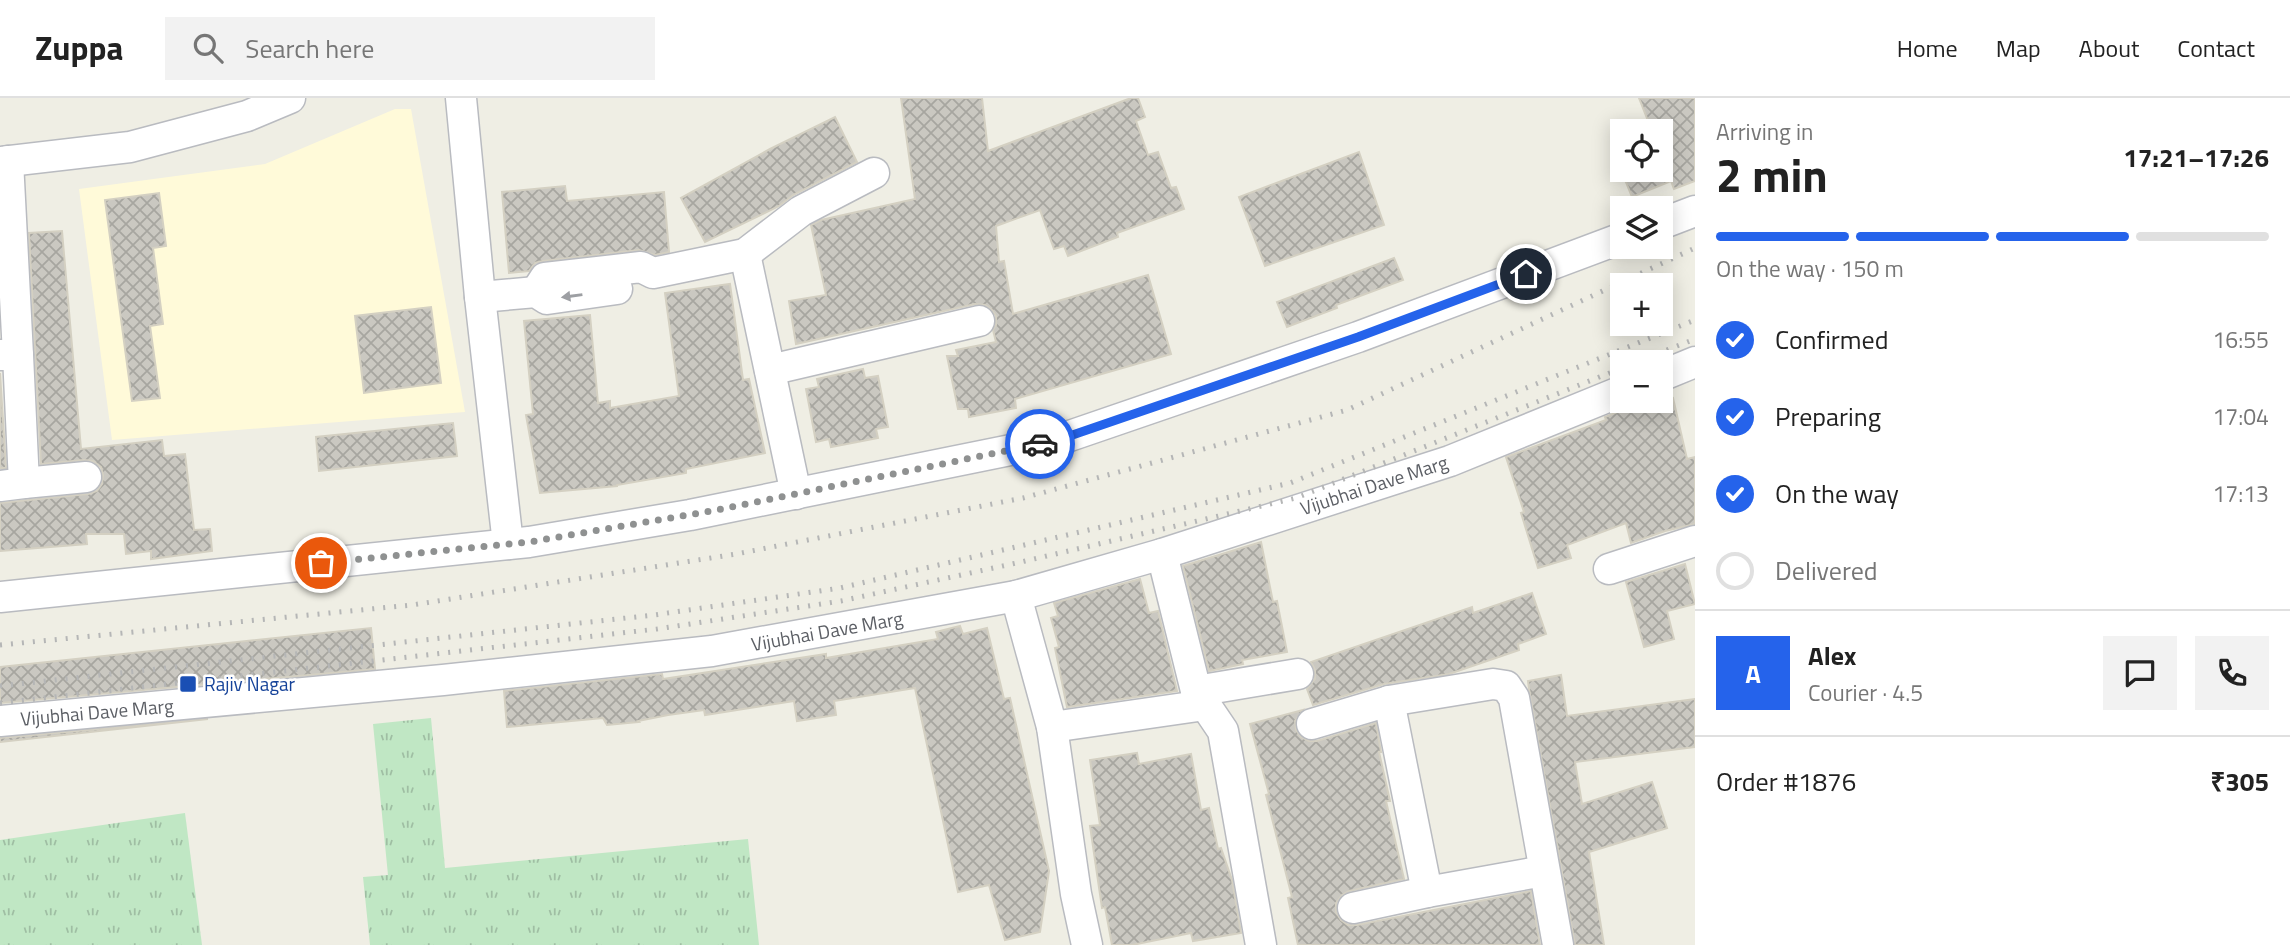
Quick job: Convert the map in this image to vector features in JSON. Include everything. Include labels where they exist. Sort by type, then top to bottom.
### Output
[{"type":"street","points":[[86,477],[12,485],[4,162],[130,147],[247,116],[290,98]]},
{"type":"street","points":[[461,98],[508,544]]},
{"type":"street","points":[[480,297],[536,292],[547,299],[645,285],[653,274],[745,254],[801,211],[874,173]]},
{"type":"street","points":[[1673,219],[1695,211]]},
{"type":"street","points":[[0,597],[508,544],[690,515],[1055,441],[1358,337],[1610,242]]},
{"type":"street","points":[[745,254],[796,494]]},
{"type":"street","points":[[770,370],[979,321]]},
{"type":"street","points":[[1673,371],[1695,362]]},
{"type":"street","name":"Vijubhai Dave Marg","points":[[0,721],[443,680],[712,651],[1016,596],[1162,554],[1450,461],[1610,396]]},
{"type":"street","points":[[1609,569],[1695,541]]},
{"type":"street","points":[[1162,554],[1201,698],[1223,731],[1261,945]]},
{"type":"street","points":[[1016,596],[1052,727],[1076,894],[1087,945]]},
{"type":"street","points":[[1052,727],[1201,698],[1298,674]]},
{"type":"street","points":[[1312,724],[1389,701],[1493,684],[1506,686],[1514,698],[1559,945]]},
{"type":"street","points":[[1389,701],[1427,892]]},
{"type":"street","points":[[1353,908],[1544,871]]},
{"type":"shaded area","points":[[395,109],[411,109],[465,412],[112,440],[79,189],[265,164]]},
{"type":"green space","points":[[431,718],[445,868],[748,839],[759,945],[370,945],[363,877],[388,875],[373,724]]},
{"type":"green space","points":[[185,813],[202,945],[0,945],[0,840]]},
{"type":"building","points":[[901,98],[982,98],[988,151],[1131,98],[1138,98],[1145,117],[1136,121],[1148,155],[1158,152],[1171,188],[1176,187],[1184,209],[1117,233],[1118,237],[1068,256],[1064,246],[1054,249],[1040,210],[996,226],[999,262],[1004,261],[1013,314],[1148,275],[1171,354],[1015,399],[1016,408],[969,417],[968,409],[958,409],[947,356],[958,356],[956,350],[996,342],[993,330],[996,316],[985,305],[975,304],[796,344],[789,301],[826,295],[811,225],[821,220],[915,199]]},
{"type":"building","points":[[1639,98],[1695,98],[1695,181],[1674,189],[1671,182],[1673,119],[1647,119]]},
{"type":"building","points":[[835,117],[857,162],[793,195],[779,206],[705,242],[681,198]]},
{"type":"building","points":[[1359,152],[1384,225],[1265,266],[1239,197]]},
{"type":"building","points":[[1626,182],[1669,182],[1634,196],[1632,196]]},
{"type":"building","points":[[565,186],[567,201],[664,192],[669,252],[655,255],[639,250],[543,261],[535,263],[529,271],[509,273],[502,192]]},
{"type":"building","points":[[159,193],[166,246],[153,248],[163,324],[150,326],[160,398],[132,401],[105,200]]},
{"type":"building","points":[[62,231],[81,449],[162,440],[164,456],[185,454],[194,530],[210,529],[212,551],[151,559],[151,551],[126,554],[124,534],[86,534],[87,544],[0,551],[0,503],[88,494],[97,491],[102,484],[101,467],[93,461],[41,464],[29,233]]},
{"type":"building","points":[[1394,258],[1403,280],[1287,327],[1277,302]]},
{"type":"building","points":[[730,284],[743,380],[749,379],[765,453],[686,469],[686,473],[617,486],[540,493],[526,415],[533,414],[524,321],[590,315],[598,403],[610,401],[610,408],[679,396],[665,293]]},
{"type":"building","points":[[431,307],[441,383],[364,393],[355,316]]},
{"type":"building","points":[[863,369],[865,378],[878,376],[888,427],[876,429],[878,438],[831,447],[829,439],[816,442],[806,389],[819,387],[817,379]]},
{"type":"building","points":[[0,373],[6,468],[0,468]]},
{"type":"building","points":[[1673,398],[1687,459],[1695,457],[1695,524],[1631,543],[1626,523],[1567,545],[1571,558],[1538,568],[1506,457],[1606,420],[1605,417],[1614,413],[1673,413]]},
{"type":"building","points":[[453,423],[457,456],[319,471],[316,437]]},
{"type":"building","points":[[1261,542],[1273,602],[1277,601],[1287,652],[1242,660],[1243,664],[1209,671],[1183,566]]},
{"type":"building","points":[[1685,564],[1695,604],[1667,611],[1674,639],[1644,647],[1626,582]]},
{"type":"building","points":[[1140,579],[1149,613],[1158,611],[1177,691],[1067,707],[1055,648],[1059,647],[1051,618],[1058,616],[1054,603]]},
{"type":"building","points":[[1532,593],[1546,634],[1518,644],[1519,650],[1449,674],[1384,684],[1313,705],[1307,689],[1315,679],[1311,662],[1472,607],[1473,613]]},
{"type":"building","points":[[960,626],[963,634],[987,628],[1004,699],[1010,698],[1049,871],[1040,932],[1005,940],[989,885],[958,892],[915,688],[834,701],[836,715],[797,721],[794,701],[705,715],[704,710],[607,725],[603,718],[507,727],[504,691],[662,674],[663,679],[826,654],[826,658],[938,639],[936,632]]},
{"type":"building","points":[[371,628],[375,669],[0,703],[0,667]]},
{"type":"building","points":[[1561,675],[1567,716],[1695,699],[1695,747],[1575,762],[1582,804],[1652,782],[1667,828],[1589,852],[1604,945],[1575,945],[1529,689],[1528,681]]},
{"type":"building","points":[[1303,710],[1295,721],[1296,730],[1301,737],[1309,741],[1376,723],[1379,752],[1390,801],[1386,801],[1404,879],[1349,891],[1342,895],[1336,903],[1336,912],[1341,920],[1348,925],[1357,925],[1531,891],[1540,945],[1298,945],[1288,898],[1292,897],[1250,724]]},
{"type":"building","points":[[208,719],[0,742],[0,738]]},
{"type":"building","points":[[1137,753],[1139,764],[1191,754],[1201,810],[1209,808],[1218,849],[1221,848],[1232,880],[1241,933],[1193,941],[1191,933],[1132,945],[1112,945],[1105,907],[1102,908],[1090,826],[1100,825],[1090,760]]},
{"type":"railway","points":[[0,645],[412,605],[736,554],[1023,498],[1347,410],[1695,248]]},
{"type":"railway","points":[[0,686],[654,615],[840,588],[1290,483],[1695,320]]},
{"type":"railway","points":[[1667,350],[1695,339]]},
{"type":"railway","points":[[0,703],[657,629],[841,601],[1296,498],[1610,373]]},
{"type":"way so far","points":[[321,563],[529,542],[717,510],[1040,444]]},
{"type":"place","name":"Rajiv Nagar","points":[[188,684]]},
{"type":"route","points":[[1040,444],[1358,337],[1526,274]]}]
